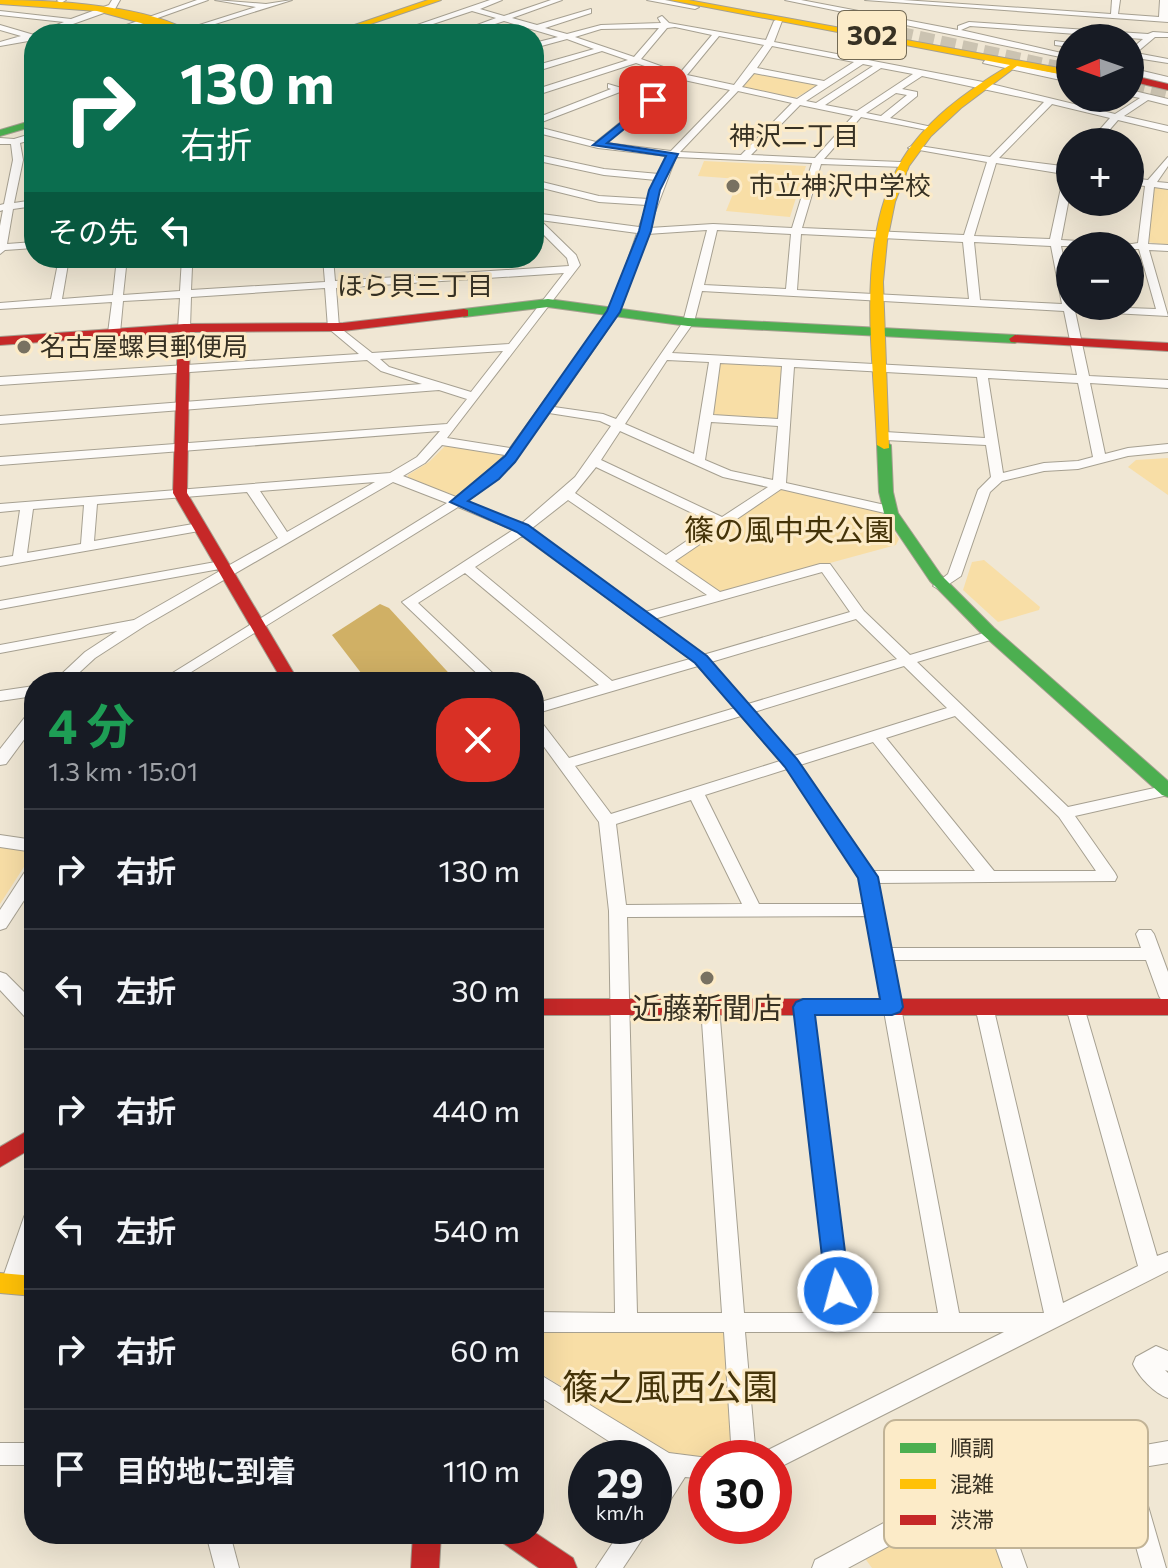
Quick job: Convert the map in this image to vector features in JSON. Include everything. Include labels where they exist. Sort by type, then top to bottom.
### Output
[{"type":"main road","points":[[4,0],[114,3],[162,24]]},
{"type":"main road","points":[[369,24],[437,0]]},
{"type":"main road","points":[[371,24],[446,0]]},
{"type":"main road","name":"302","points":[[674,0],[1056,73]]},
{"type":"main road","points":[[687,0],[878,28]]},
{"type":"main road","points":[[713,0],[878,28]]},
{"type":"main road","points":[[734,0],[878,28]]},
{"type":"main road","points":[[752,0],[878,28]]},
{"type":"main road","name":"302","points":[[771,0],[949,35],[1056,61]]},
{"type":"main road","points":[[1013,67],[983,85],[929,129],[901,165],[887,199],[879,233],[879,331],[889,510],[940,586],[1168,791]]},
{"type":"main road","points":[[1144,90],[1168,95]]},
{"type":"main road","points":[[4,138],[24,129]]},
{"type":"main road","points":[[0,341],[184,328],[334,328],[548,303],[688,322],[1168,347]]},
{"type":"main road","points":[[184,328],[180,493],[285,672]]},
{"type":"main road","points":[[544,1007],[1167,1007]]},
{"type":"main road","points":[[0,1158],[24,1142]]},
{"type":"main road","points":[[425,1568],[426,1544]]},
{"type":"main road","points":[[528,1544],[563,1568]]},
{"type":"street","points":[[4,0],[0,11],[73,21]]},
{"type":"street","points":[[139,24],[204,0]]},
{"type":"street","points":[[219,0],[269,7]]},
{"type":"street","points":[[213,24],[288,0]]},
{"type":"street","points":[[426,24],[498,0]]},
{"type":"street","points":[[486,24],[558,0]]},
{"type":"street","points":[[645,0],[666,24]]},
{"type":"street","points":[[651,0],[1056,74]]},
{"type":"street","points":[[789,0],[1056,53]]},
{"type":"street","points":[[869,0],[983,4],[1023,11],[1166,20],[1164,0]]},
{"type":"street","points":[[1023,11],[1026,0]]},
{"type":"street","points":[[1061,24],[1066,0]]},
{"type":"street","points":[[1114,17],[1116,0]]},
{"type":"street","points":[[66,24],[114,3]]},
{"type":"street","points":[[544,25],[585,8],[606,27]]},
{"type":"street","points":[[473,9],[524,24]]},
{"type":"street","points":[[181,672],[494,476],[515,453],[614,312],[645,231],[660,177],[673,154],[692,128],[739,89],[772,44],[778,21]]},
{"type":"street","points":[[544,90],[635,61],[666,24]]},
{"type":"street","points":[[544,43],[606,27],[666,24],[983,85],[1168,129]]},
{"type":"street","points":[[954,31],[969,24],[1056,30]]},
{"type":"street","points":[[0,27],[24,35]]},
{"type":"street","points":[[544,30],[681,77],[929,129]]},
{"type":"street","points":[[598,145],[681,77],[717,33]]},
{"type":"street","points":[[1144,37],[1168,35]]},
{"type":"street","points":[[1144,42],[1150,37]]},
{"type":"street","points":[[1,44],[15,50],[24,44]]},
{"type":"street","points":[[1043,50],[1056,44]]},
{"type":"street","points":[[544,66],[601,49]]},
{"type":"street","points":[[1144,57],[1168,61]]},
{"type":"street","points":[[744,157],[798,102],[862,61]]},
{"type":"street","points":[[817,106],[880,65]]},
{"type":"street","points":[[1163,82],[1168,67]]},
{"type":"street","points":[[753,70],[825,84]]},
{"type":"street","points":[[791,293],[797,230],[817,161],[859,114],[920,73]]},
{"type":"street","points":[[1144,76],[1163,82],[1168,80]]},
{"type":"street","points":[[587,77],[653,100]]},
{"type":"street","points":[[544,118],[619,89]]},
{"type":"street","points":[[883,119],[914,94],[895,90]]},
{"type":"street","points":[[544,96],[574,106]]},
{"type":"street","points":[[1144,96],[1168,102]]},
{"type":"street","points":[[1106,128],[1116,117],[1147,97]]},
{"type":"street","points":[[975,302],[968,238],[992,160],[1050,101]]},
{"type":"street","points":[[544,132],[598,145],[673,154],[901,165]]},
{"type":"street","points":[[24,137],[4,138],[18,160],[4,207],[0,249],[24,246]]},
{"type":"street","points":[[555,145],[565,139]]},
{"type":"street","points":[[913,148],[1056,169]]},
{"type":"street","points":[[544,159],[604,172],[660,177]]},
{"type":"street","points":[[1144,238],[1150,184],[1168,160]]},
{"type":"street","points":[[1144,183],[1168,186]]},
{"type":"street","points":[[544,185],[599,199],[651,202]]},
{"type":"street","points":[[4,207],[24,204]]},
{"type":"street","points":[[1056,247],[1060,216]]},
{"type":"street","points":[[544,218],[645,231],[713,227],[1055,242]]},
{"type":"street","points":[[484,672],[409,602],[522,529],[566,493],[594,461],[688,322],[713,227]]},
{"type":"street","points":[[71,672],[90,655],[224,570],[286,540],[421,460],[441,441],[573,269],[572,257],[544,228]]},
{"type":"street","points":[[544,242],[556,241]]},
{"type":"street","points":[[1144,247],[1168,248]]},
{"type":"street","points":[[1144,250],[1165,312],[1144,311]]},
{"type":"street","points":[[56,302],[62,268]]},
{"type":"street","points":[[114,333],[121,268]]},
{"type":"street","points":[[184,328],[187,268]]},
{"type":"street","points":[[329,268],[334,328],[367,356],[398,375],[474,397]]},
{"type":"street","points":[[0,306],[573,269]]},
{"type":"street","points":[[698,288],[1056,306]]},
{"type":"street","points":[[1070,320],[1100,459]]},
{"type":"street","points":[[0,381],[514,347]]},
{"type":"street","points":[[664,356],[1168,384]]},
{"type":"street","points":[[699,460],[715,359]]},
{"type":"street","points":[[779,485],[788,363]]},
{"type":"street","points":[[982,374],[998,478]]},
{"type":"street","points":[[0,420],[435,387]]},
{"type":"street","points":[[546,409],[603,418],[727,474],[889,510]]},
{"type":"street","points":[[706,418],[784,423]]},
{"type":"street","points":[[0,461],[451,427]]},
{"type":"street","points":[[885,436],[992,442]]},
{"type":"street","points":[[441,441],[515,453]]},
{"type":"street","points":[[940,586],[954,576],[984,490],[998,478],[1044,467],[1078,465],[1128,452],[1168,448]]},
{"type":"street","points":[[594,461],[723,523]]},
{"type":"street","points":[[0,508],[393,477],[522,529],[701,660],[791,763],[868,877],[950,1321]]},
{"type":"street","points":[[666,561],[779,485]]},
{"type":"street","points":[[251,488],[286,540]]},
{"type":"street","points":[[566,493],[717,596]]},
{"type":"street","points":[[87,547],[91,500]]},
{"type":"street","points":[[19,559],[27,506]]},
{"type":"street","points":[[0,562],[199,527]]},
{"type":"street","points":[[465,566],[609,686]]},
{"type":"street","points":[[644,617],[825,567],[859,614],[1065,813],[1109,877],[868,877]]},
{"type":"street","points":[[0,605],[224,570]]},
{"type":"street","points":[[544,706],[859,614]]},
{"type":"street","points":[[0,649],[141,622]]},
{"type":"street","points":[[565,764],[992,635]]},
{"type":"street","points":[[0,696],[24,692]]},
{"type":"street","points":[[607,821],[957,710]]},
{"type":"street","points":[[0,760],[24,728]]},
{"type":"street","points":[[544,736],[607,821],[618,911],[626,1322]]},
{"type":"street","points":[[876,736],[989,877]]},
{"type":"street","points":[[1065,813],[1168,791]]},
{"type":"street","points":[[696,793],[754,911]]},
{"type":"street","points":[[0,841],[24,845]]},
{"type":"street","points":[[0,924],[24,887]]},
{"type":"street","points":[[618,911],[873,910]]},
{"type":"street","points":[[1145,934],[1167,1007]]},
{"type":"street","points":[[882,954],[1152,954]]},
{"type":"street","points":[[0,979],[24,1004]]},
{"type":"street","points":[[984,1006],[1050,1320]]},
{"type":"street","points":[[710,1007],[743,1440]]},
{"type":"street","points":[[803,1007],[842,1321]]},
{"type":"street","points":[[792,1450],[1159,1265],[1075,1007]]},
{"type":"street","points":[[6,1283],[24,1241]]},
{"type":"street","points":[[544,1322],[1050,1320]]},
{"type":"street","points":[[1168,1361],[1156,1356],[1144,1364],[1168,1388]]},
{"type":"street","points":[[544,1387],[665,1464],[688,1467]]},
{"type":"street","points":[[1148,1455],[1168,1452]]},
{"type":"street","points":[[0,1454],[24,1454]]},
{"type":"street","points":[[672,1477],[679,1466]]},
{"type":"street","points":[[824,1568],[884,1535]]},
{"type":"street","points":[[221,1544],[227,1568]]},
{"type":"street","points":[[608,1568],[626,1544]]},
{"type":"street","points":[[1148,1547],[1154,1568]]},
{"type":"street","points":[[1008,1548],[1015,1568]]},
{"type":"green space","points":[[753,73],[819,85],[793,99],[743,88]]},
{"type":"green space","points":[[704,161],[806,166],[790,217],[726,211],[739,179],[698,176]]},
{"type":"green space","points":[[1154,187],[1168,188],[1168,245],[1147,242]]},
{"type":"green space","points":[[718,363],[783,366],[779,419],[711,415]]},
{"type":"green space","points":[[446,445],[505,455],[478,481],[456,496],[408,479],[408,475],[429,462]]},
{"type":"green space","points":[[1168,458],[1168,495],[1128,467],[1136,460]]},
{"type":"green space","name":"篠の風中央公園","points":[[785,488],[881,512],[899,539],[896,545],[723,592],[714,591],[675,563],[676,559],[778,489]]},
{"type":"green space","points":[[984,560],[1040,607],[1039,610],[998,622],[963,590],[972,562]]},
{"type":"green space","points":[[0,847],[24,850],[24,867],[0,904]]},
{"type":"green space","name":"篠之風西公園","points":[[544,1327],[720,1329],[726,1335],[734,1440],[688,1440],[688,1457],[672,1457],[672,1440],[645,1440],[544,1375]]},
{"type":"green space","points":[[884,1546],[998,1548],[1005,1568],[872,1568],[864,1557]]},
{"type":"shaded area","points":[[380,604],[389,608],[448,672],[360,672],[332,635]]},
{"type":"tunnel","points":[[876,29],[1056,68]]},
{"type":"tunnel","points":[[1144,87],[1168,93]]},
{"type":"traffic: fast","points":[[0,133],[24,126]]},
{"type":"traffic: fast","points":[[464,313],[548,303],[688,322],[1015,339]]},
{"type":"traffic: fast","points":[[884,445],[886,492],[891,513],[935,578],[988,631],[1168,791]]},
{"type":"traffic: slow","points":[[363,24],[437,0]]},
{"type":"traffic: slow","points":[[674,0],[1056,70]]},
{"type":"traffic: slow","points":[[0,1],[97,8],[160,24]]},
{"type":"traffic: slow","points":[[884,445],[877,282],[889,202],[904,166],[927,134],[957,106],[1013,67]]},
{"type":"traffic: slow","points":[[0,1283],[24,1285]]},
{"type":"traffic: jam","points":[[1144,81],[1168,87]]},
{"type":"traffic: jam","points":[[0,341],[184,328],[343,327],[464,313]]},
{"type":"traffic: jam","points":[[184,328],[180,493],[285,672]]},
{"type":"traffic: jam","points":[[1015,339],[1168,347]]},
{"type":"traffic: jam","points":[[544,1007],[1168,1007]]},
{"type":"traffic: jam","points":[[0,1158],[24,1142]]},
{"type":"traffic: jam","points":[[425,1568],[426,1544]]},
{"type":"traffic: jam","points":[[528,1544],[563,1568]]},
{"type":"place","name":"市立神沢中学校","points":[[733,186]]},
{"type":"place","name":"名古屋螺貝郵便局","points":[[24,347]]},
{"type":"place","name":"近藤新聞店","points":[[707,978]]},
{"type":"district","name":"神沢二丁目","points":[[794,136]]},
{"type":"district","name":"ほら貝三丁目","points":[[415,286]]},
{"type":"route","points":[[653,100],[598,145],[673,154],[655,190],[645,231],[614,312],[510,459],[494,476],[457,502],[522,529],[701,660],[791,763],[868,877],[892,1007],[803,1007],[838,1291]]}]
